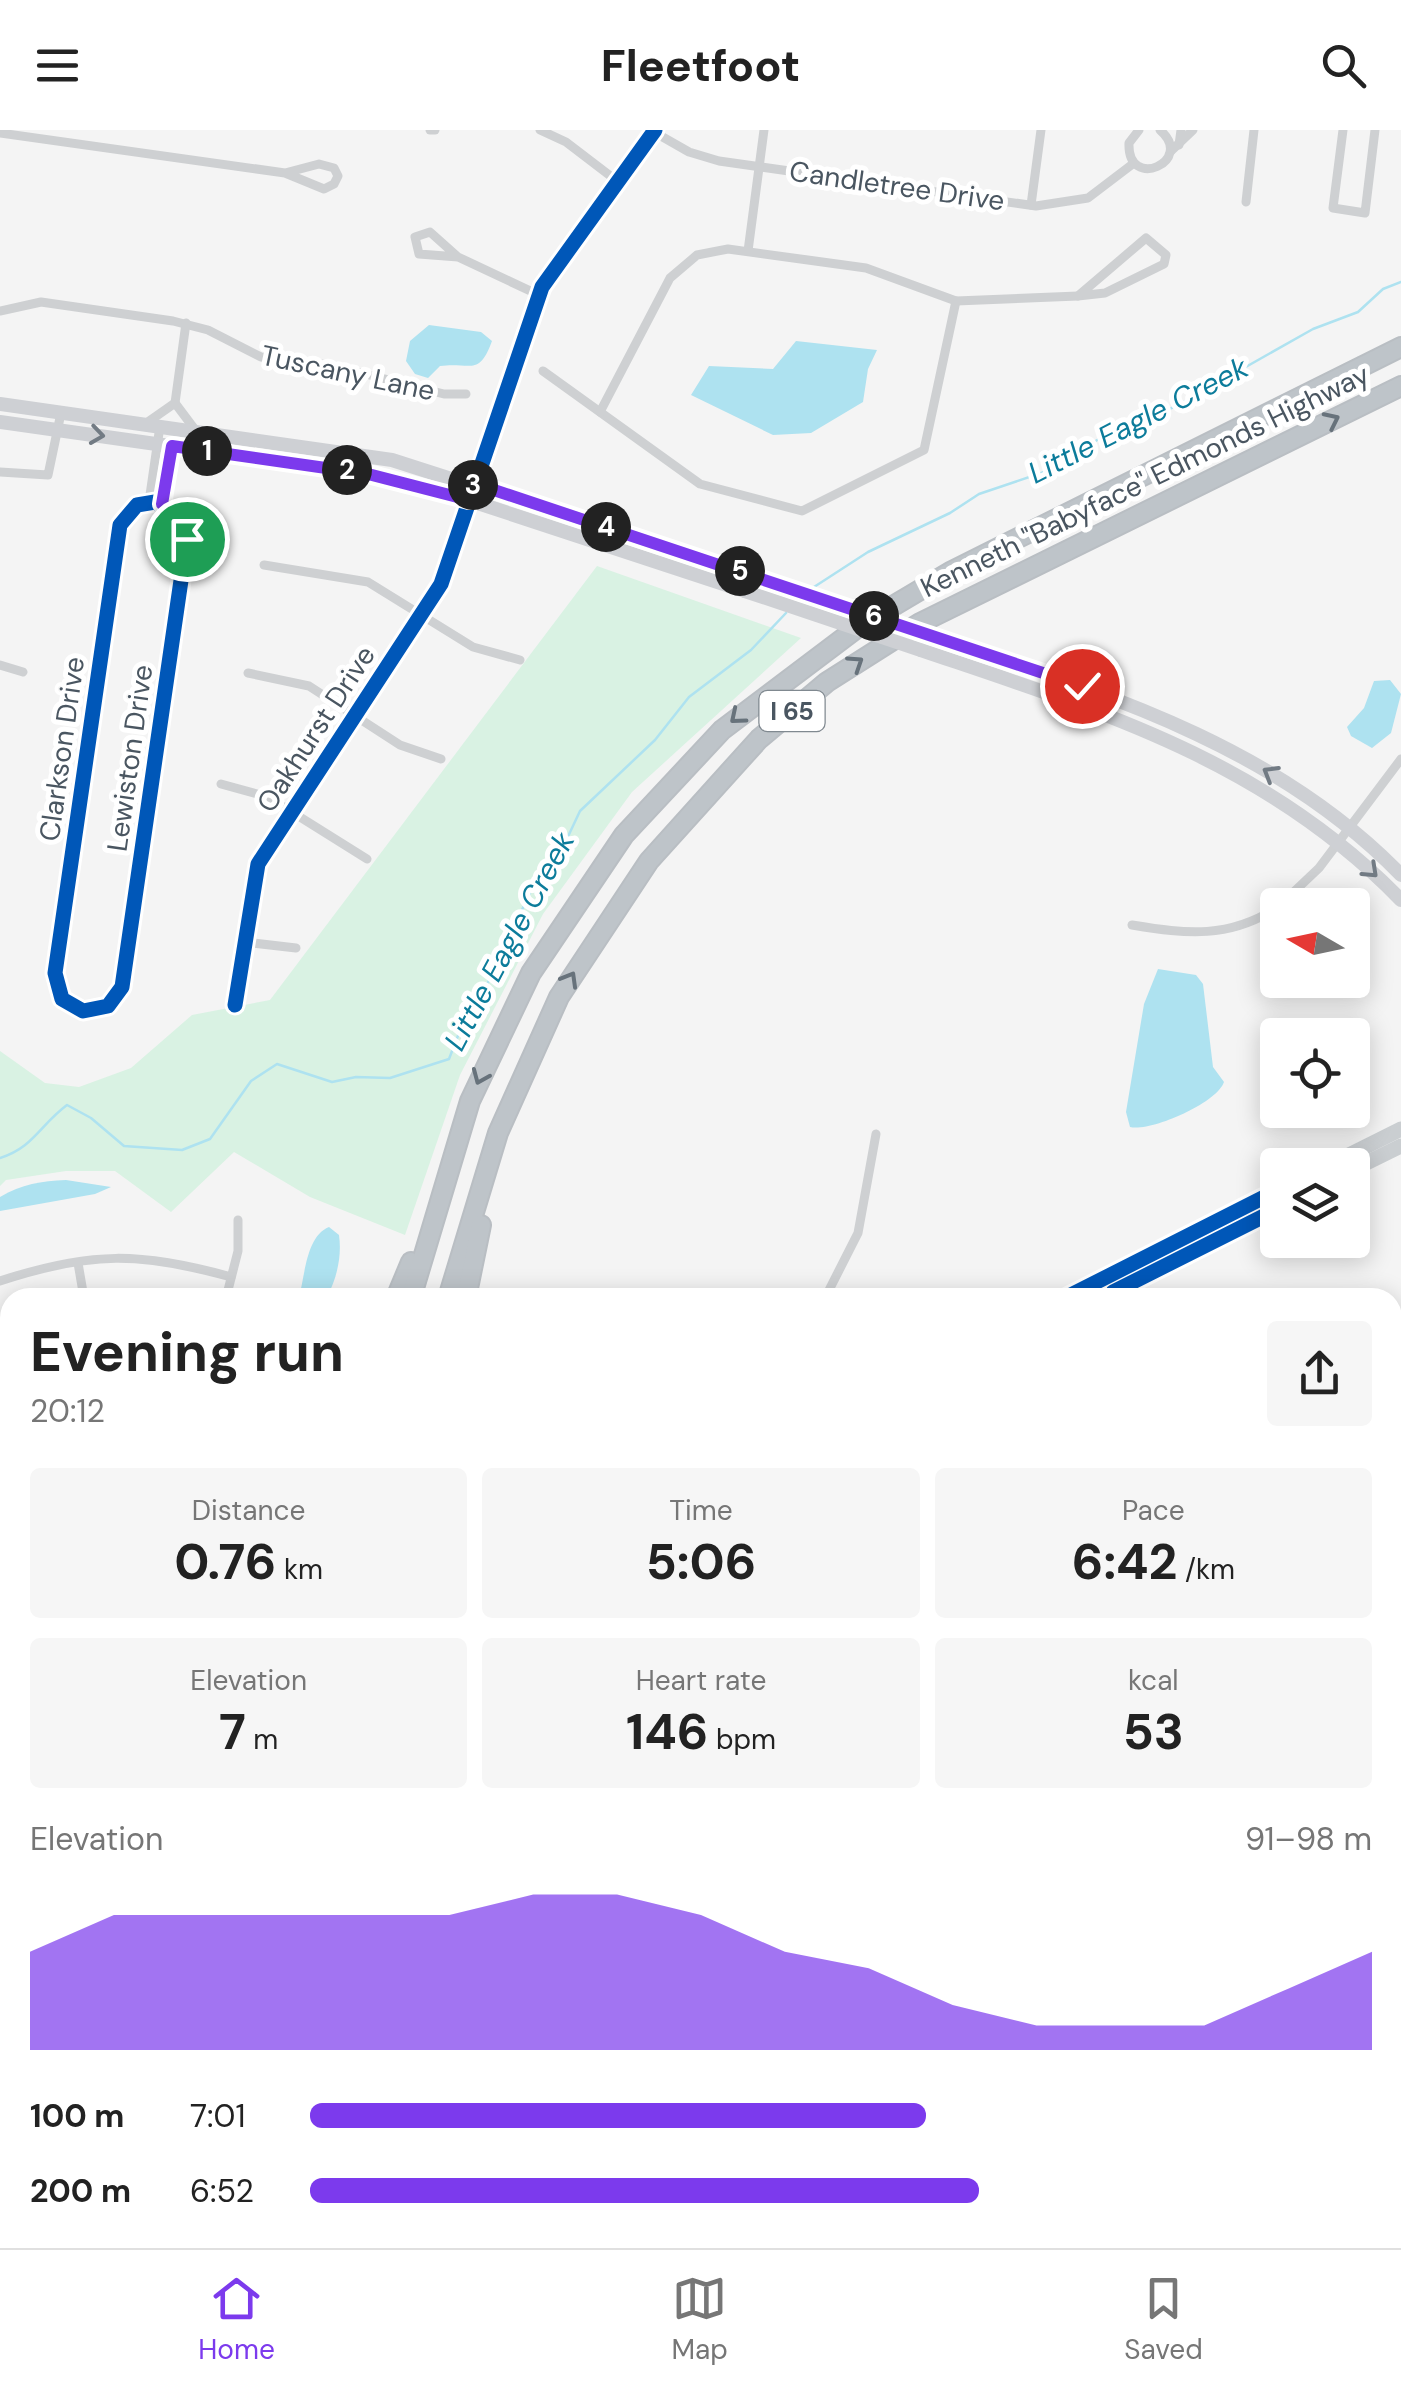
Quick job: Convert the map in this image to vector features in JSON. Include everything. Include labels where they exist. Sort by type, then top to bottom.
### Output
[{"type":"highway","name":"Kenneth \"Babyface\" Edmonds Highway","points":[[414,1288],[452,1154],[504,1024],[568,912],[640,815],[740,714],[860,625],[952,571],[1401,347]]},
{"type":"highway","name":"Kenneth \"Babyface\" Edmonds Highway","points":[[451,1288],[498,1133],[542,1030],[598,933],[650,861],[758,739],[827,682],[976,592],[1401,386]]},
{"type":"highway","points":[[468,1288],[497,1160],[542,1030]]},
{"type":"highway","points":[[400,1288],[452,1154]]},
{"type":"main road","points":[[0,404],[371,456],[745,591],[1120,719],[1183,745],[1258,786],[1339,843],[1401,900]]},
{"type":"main road","points":[[0,422],[471,491],[764,579],[1131,703],[1192,729],[1270,773],[1350,829],[1401,876]]},
{"type":"main road","points":[[1362,1148],[1401,1128]]},
{"type":"main road","points":[[1370,1161],[1401,1146]]},
{"type":"main road","points":[[1085,1288],[1260,1199]]},
{"type":"main road","points":[[1133,1288],[1260,1218]]},
{"type":"street","points":[[540,130],[566,142],[617,180]]},
{"type":"street","points":[[748,251],[764,130]]},
{"type":"street","points":[[1031,205],[1041,130]]},
{"type":"street","points":[[1134,164],[1128,144],[1139,130]]},
{"type":"street","points":[[1160,130],[1175,148],[1182,130]]},
{"type":"street","name":"Candletree Drive","points":[[655,131],[697,156],[1031,205],[1062,205],[1088,198],[1134,164],[1153,170],[1166,164],[1193,130]]},
{"type":"street","points":[[1246,202],[1254,130]]},
{"type":"street","points":[[1343,130],[1333,208],[1365,213],[1375,130]]},
{"type":"street","name":"Oakhurst Drive","points":[[235,1005],[254,873],[446,574],[538,295],[655,131]]},
{"type":"street","points":[[0,133],[285,173],[324,189],[334,184],[338,176],[334,168],[324,164],[285,173]]},
{"type":"street","points":[[458,256],[421,255],[414,248],[414,237],[430,232],[458,256],[538,295]]},
{"type":"street","points":[[600,412],[678,268],[710,250],[748,251],[866,268],[956,301],[1078,296],[1105,293],[1164,264],[1166,255],[1154,240],[1144,238],[1078,296]]},
{"type":"street","points":[[543,371],[704,486],[802,511],[924,450],[956,301]]},
{"type":"street","name":"Tuscany Lane","points":[[0,311],[42,302],[186,323],[260,357],[330,365],[444,394],[466,394]]},
{"type":"street","points":[[156,503],[165,445],[160,426],[176,403],[186,323]]},
{"type":"street","points":[[176,403],[196,431]]},
{"type":"street","points":[[0,474],[48,475],[61,412]]},
{"type":"street","name":"Clarkson Drive","points":[[83,1010],[62,999],[55,973],[120,524],[132,509],[156,503]]},
{"type":"street","name":"Lewiston Drive","points":[[83,1010],[102,1009],[114,1001],[125,966],[187,534],[180,517],[156,503]]},
{"type":"street","points":[[264,565],[360,579],[476,648],[520,660]]},
{"type":"street","points":[[0,665],[24,672]]},
{"type":"street","points":[[248,673],[309,686],[404,747],[441,759]]},
{"type":"street","points":[[1296,888],[1339,843],[1401,759]]},
{"type":"street","points":[[221,784],[258,792],[367,860]]},
{"type":"street","points":[[1132,925],[1213,934],[1260,917]]},
{"type":"street","points":[[244,942],[296,948]]},
{"type":"street","points":[[830,1288],[858,1233],[876,1134]]},
{"type":"street","points":[[228,1288],[238,1251],[238,1220]]},
{"type":"street","points":[[0,1280],[78,1263],[142,1256],[231,1277]]},
{"type":"street","points":[[78,1263],[82,1288]]},
{"type":"street","points":[[1116,1272],[1124,1288]]},
{"type":"green space","points":[[597,566],[801,638],[632,792],[543,914],[460,1075],[405,1235],[310,1197],[234,1152],[171,1212],[115,1171],[66,1171],[6,1180],[0,1186],[0,1051],[45,1083],[79,1087],[131,1068],[192,1015],[270,1000]]},
{"type":"water","points":[[429,325],[481,332],[492,341],[478,364],[440,366],[428,378],[415,374],[406,361],[410,341]]},
{"type":"water","points":[[796,341],[877,350],[868,369],[863,402],[811,433],[773,435],[691,395],[709,366],[773,369]]},
{"type":"water","points":[[1390,680],[1401,694],[1391,733],[1372,748],[1351,736],[1347,727],[1364,708],[1374,681]]},
{"type":"water","points":[[1158,969],[1196,975],[1203,984],[1213,1067],[1224,1082],[1197,1107],[1153,1125],[1130,1127],[1126,1112],[1144,1004]]},
{"type":"water","points":[[66,1180],[111,1187],[95,1194],[0,1211],[0,1197],[8,1193],[32,1184]]},
{"type":"water","points":[[329,1227],[339,1235],[338,1267],[332,1288],[301,1288],[311,1248]]},
{"type":"waterway","name":"Little Eagle Creek","points":[[814,587],[868,552],[950,513],[979,494],[1047,471],[1128,421],[1175,407],[1313,329],[1358,312],[1383,289],[1401,282]]},
{"type":"waterway","name":"Little Eagle Creek","points":[[0,1158],[29,1142],[67,1105],[91,1118],[124,1146],[182,1150],[210,1139],[251,1081],[277,1064],[332,1082],[356,1077],[390,1078],[449,1059],[466,1015],[483,993],[536,880],[564,845],[580,811],[655,740],[689,697],[751,650],[786,613]]},
{"type":"cycle path","points":[[235,1005],[258,864],[441,584],[542,287],[655,130]]},
{"type":"cycle path","points":[[155,502],[180,517],[187,539],[122,987],[108,1006],[83,1011],[62,999],[55,973],[120,525],[137,505],[155,502]]},
{"type":"cycle path","points":[[1085,1288],[1260,1199]]},
{"type":"cycle path","points":[[1121,1288],[1260,1218]]},
{"type":"route","points":[[187,539],[183,520],[162,504],[172,446],[368,474],[469,500],[473,483],[1082,686]]}]
